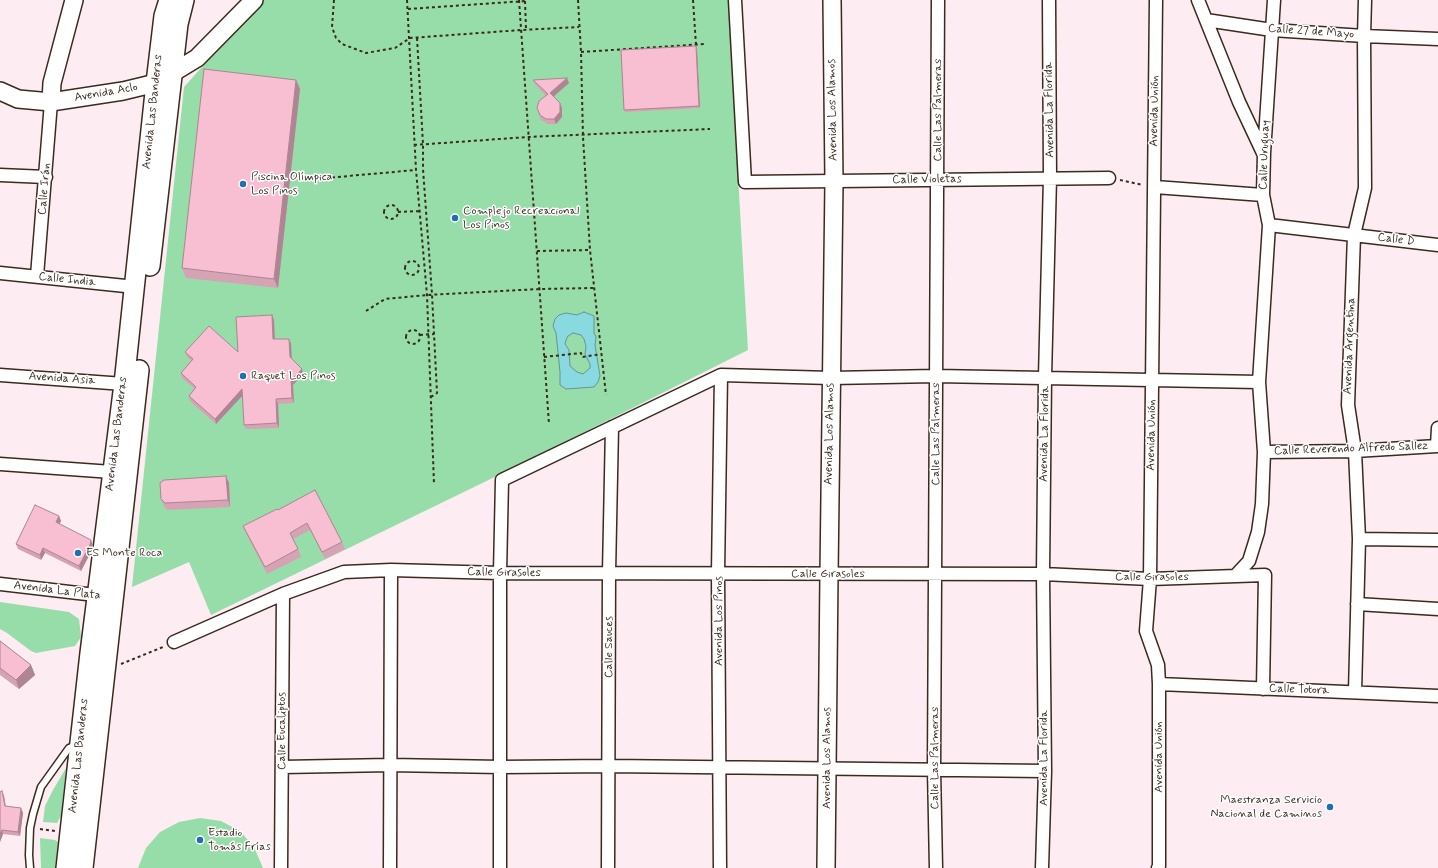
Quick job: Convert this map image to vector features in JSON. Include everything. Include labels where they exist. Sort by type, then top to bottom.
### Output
[{"type":"main road","name":"Avenida Las Banderas","points":[[66,868],[90,653],[106,597],[164,79],[164,16],[169,0]]},
{"type":"main road","name":"Avenida Las Banderas","points":[[83,868],[105,671],[106,597],[112,472],[135,287],[164,79],[184,0]]},
{"type":"street","name":"Avenida Aclo","points":[[0,91],[18,99],[51,102],[123,91],[164,79],[197,58],[254,0]]},
{"type":"street","name":"Calle Violetas","points":[[735,0],[745,182],[1109,178]]},
{"type":"street","name":"Avenida Los Alamos","points":[[826,868],[834,182],[832,0]]},
{"type":"street","name":"Calle Las Palmeras","points":[[936,868],[934,769],[938,0]]},
{"type":"street","name":"Avenida La Florida","points":[[1042,868],[1045,771],[1043,574],[1045,377],[1050,178],[1049,0]]},
{"type":"street","name":"Avenida Unión","points":[[1156,0],[1150,579],[1146,631],[1158,665],[1159,867]]},
{"type":"street","points":[[1198,0],[1239,102],[1264,153]]},
{"type":"street","name":"Calle Uruguay","points":[[1235,576],[1249,561],[1258,532],[1262,504],[1264,452],[1259,382],[1269,225],[1263,195],[1264,153],[1274,0]]},
{"type":"street","name":"Avenida Argentina","points":[[1355,692],[1359,539],[1355,451],[1348,405],[1354,235],[1365,188],[1365,0]]},
{"type":"street","points":[[51,102],[52,83],[72,1]]},
{"type":"street","name":"Calle 27 de Mayo","points":[[1206,20],[1272,30],[1438,39]]},
{"type":"street","name":"Calle Irán","points":[[38,276],[51,102]]},
{"type":"street","points":[[0,175],[46,177]]},
{"type":"street","points":[[1155,187],[1263,195]]},
{"type":"street","points":[[1269,225],[1354,235]]},
{"type":"street","name":"Calle D","points":[[1354,235],[1438,245]]},
{"type":"street","name":"Calle India","points":[[0,273],[135,287]]},
{"type":"street","name":"Avenida Asia","points":[[0,375],[124,384]]},
{"type":"street","points":[[500,868],[500,573],[502,480],[721,375],[831,378],[936,376],[1045,377],[1259,382]]},
{"type":"street","name":"Avenida Los Pinos","points":[[720,868],[718,573],[721,375]]},
{"type":"street","name":"Calle Sauces","points":[[608,868],[610,766],[609,574],[612,427]]},
{"type":"street","points":[[1437,446],[1438,428]]},
{"type":"street","name":"Calle Reverendo Alfredo Sallez","points":[[1264,452],[1355,451],[1437,446]]},
{"type":"street","points":[[0,464],[112,472]]},
{"type":"street","points":[[1359,539],[1438,540]]},
{"type":"street","points":[[390,868],[391,570]]},
{"type":"street","name":"Calle Girasoles","points":[[174,642],[283,594],[344,572],[391,570],[609,574],[1043,574],[1150,579],[1265,575],[1263,689]]},
{"type":"street","name":"Avenida La Plata","points":[[0,584],[106,597]]},
{"type":"street","name":"Calle Eucaliptos","points":[[280,868],[283,594]]},
{"type":"street","points":[[1357,604],[1438,609]]},
{"type":"street","name":"Calle Totora","points":[[1159,684],[1438,696]]},
{"type":"street","points":[[282,767],[390,765],[501,767],[610,766],[1045,771]]},
{"type":"lane","points":[[30,868],[30,828],[32,814],[41,787],[69,748],[80,744]]},
{"type":"path","points":[[334,0],[332,27],[336,38],[342,44],[366,53],[395,48],[410,38],[526,29],[579,27]]},
{"type":"path","points":[[407,0],[414,145],[427,295],[434,484]]},
{"type":"path","points":[[408,9],[525,0],[526,29]]},
{"type":"path","points":[[578,0],[583,135],[590,250],[606,395]]},
{"type":"path","points":[[693,0],[696,45]]},
{"type":"path","points":[[519,1],[549,424]]},
{"type":"path","points":[[417,38],[423,169],[437,393],[431,397]]},
{"type":"path","points":[[581,52],[705,44]]},
{"type":"path","points":[[414,145],[528,137],[710,130]]},
{"type":"path","points":[[326,178],[416,170]]},
{"type":"path","points":[[1109,178],[1155,187]]},
{"type":"path","points":[[390,205],[397,208],[398,212],[395,218],[391,220],[386,218],[384,214],[385,209],[390,205]]},
{"type":"path","points":[[398,212],[419,211]]},
{"type":"path","points":[[537,251],[590,250]]},
{"type":"path","points":[[411,261],[415,262],[419,268],[417,273],[411,276],[407,274],[405,270],[407,263],[411,261]]},
{"type":"path","points":[[419,268],[424,268]]},
{"type":"path","points":[[366,311],[385,299],[432,294],[594,288]]},
{"type":"path","points":[[410,330],[415,330],[420,335],[420,340],[414,344],[408,342],[406,338],[407,333],[410,330]]},
{"type":"path","points":[[420,335],[434,334]]},
{"type":"path","points":[[544,357],[581,353],[582,357],[602,354]]},
{"type":"path","points":[[105,671],[174,642]]},
{"type":"path","points":[[40,829],[61,832]]},
{"type":"green space","name":"Complejo Recreacional Los Pinos","points":[[262,0],[728,0],[748,350],[507,471],[211,615],[189,562],[132,587],[184,87]]},
{"type":"green space","points":[[0,602],[69,612],[79,619],[81,637],[75,646],[36,653],[31,651],[0,629]]},
{"type":"green space","points":[[66,768],[61,816],[57,823],[43,822],[45,806]]},
{"type":"green space","name":"Estadio Tomás Frías","points":[[200,818],[221,821],[240,831],[254,847],[263,868],[138,868],[146,848],[160,832],[179,822]]},
{"type":"green space","points":[[40,838],[55,840],[58,842],[55,868],[41,868]]},
{"type":"water","points":[[584,312],[594,316],[594,333],[596,337],[595,345],[600,376],[594,387],[566,389],[560,385],[556,333],[553,326],[555,319],[559,315],[566,313],[577,315]],"holes":[[[573,333],[581,335],[586,346],[585,354],[590,364],[590,368],[583,374],[577,372],[570,366],[569,350],[565,344],[568,336]]]},
{"type":"building","points":[[696,46],[699,106],[624,110],[621,50]]},
{"type":"building","name":"Piscina Olímpica Los Pinos","points":[[204,69],[296,80],[274,279],[182,268]]},
{"type":"building","points":[[567,78],[550,93],[560,103],[560,112],[554,119],[546,119],[540,115],[537,108],[539,101],[548,94],[533,80]]},
{"type":"building","name":"Raquet Los Pinos","points":[[272,315],[273,339],[289,339],[290,357],[302,369],[291,380],[292,398],[276,399],[277,423],[244,425],[242,389],[215,419],[189,396],[196,387],[181,373],[193,359],[185,352],[209,326],[238,352],[236,317]]},
{"type":"building","points":[[226,476],[228,500],[165,503],[161,499],[160,483],[164,480]]},
{"type":"building","points":[[315,490],[342,542],[322,552],[307,523],[290,533],[298,549],[265,567],[243,526],[277,509],[278,510]]},
{"type":"building","points":[[35,505],[59,516],[56,522],[91,540],[79,566],[43,548],[40,555],[16,544]]},
{"type":"building","points":[[0,641],[31,665],[16,680],[0,668]]},
{"type":"building","points":[[2,791],[5,806],[21,808],[18,832],[2,830],[0,833],[0,792]]},
{"type":"place","name":"Piscina Olímpica Los Pinos","points":[[243,184]]},
{"type":"place","name":"Complejo Recreacional Los Pinos","points":[[455,218]]},
{"type":"place","name":"Raquet Los Pinos","points":[[243,376]]},
{"type":"place","name":"ES Monte Roca","points":[[78,553]]},
{"type":"place","name":"Maestranza Servicio Nacional de Caminos","points":[[1330,807]]},
{"type":"place","name":"Estadio Tomás Frías","points":[[200,840]]}]
